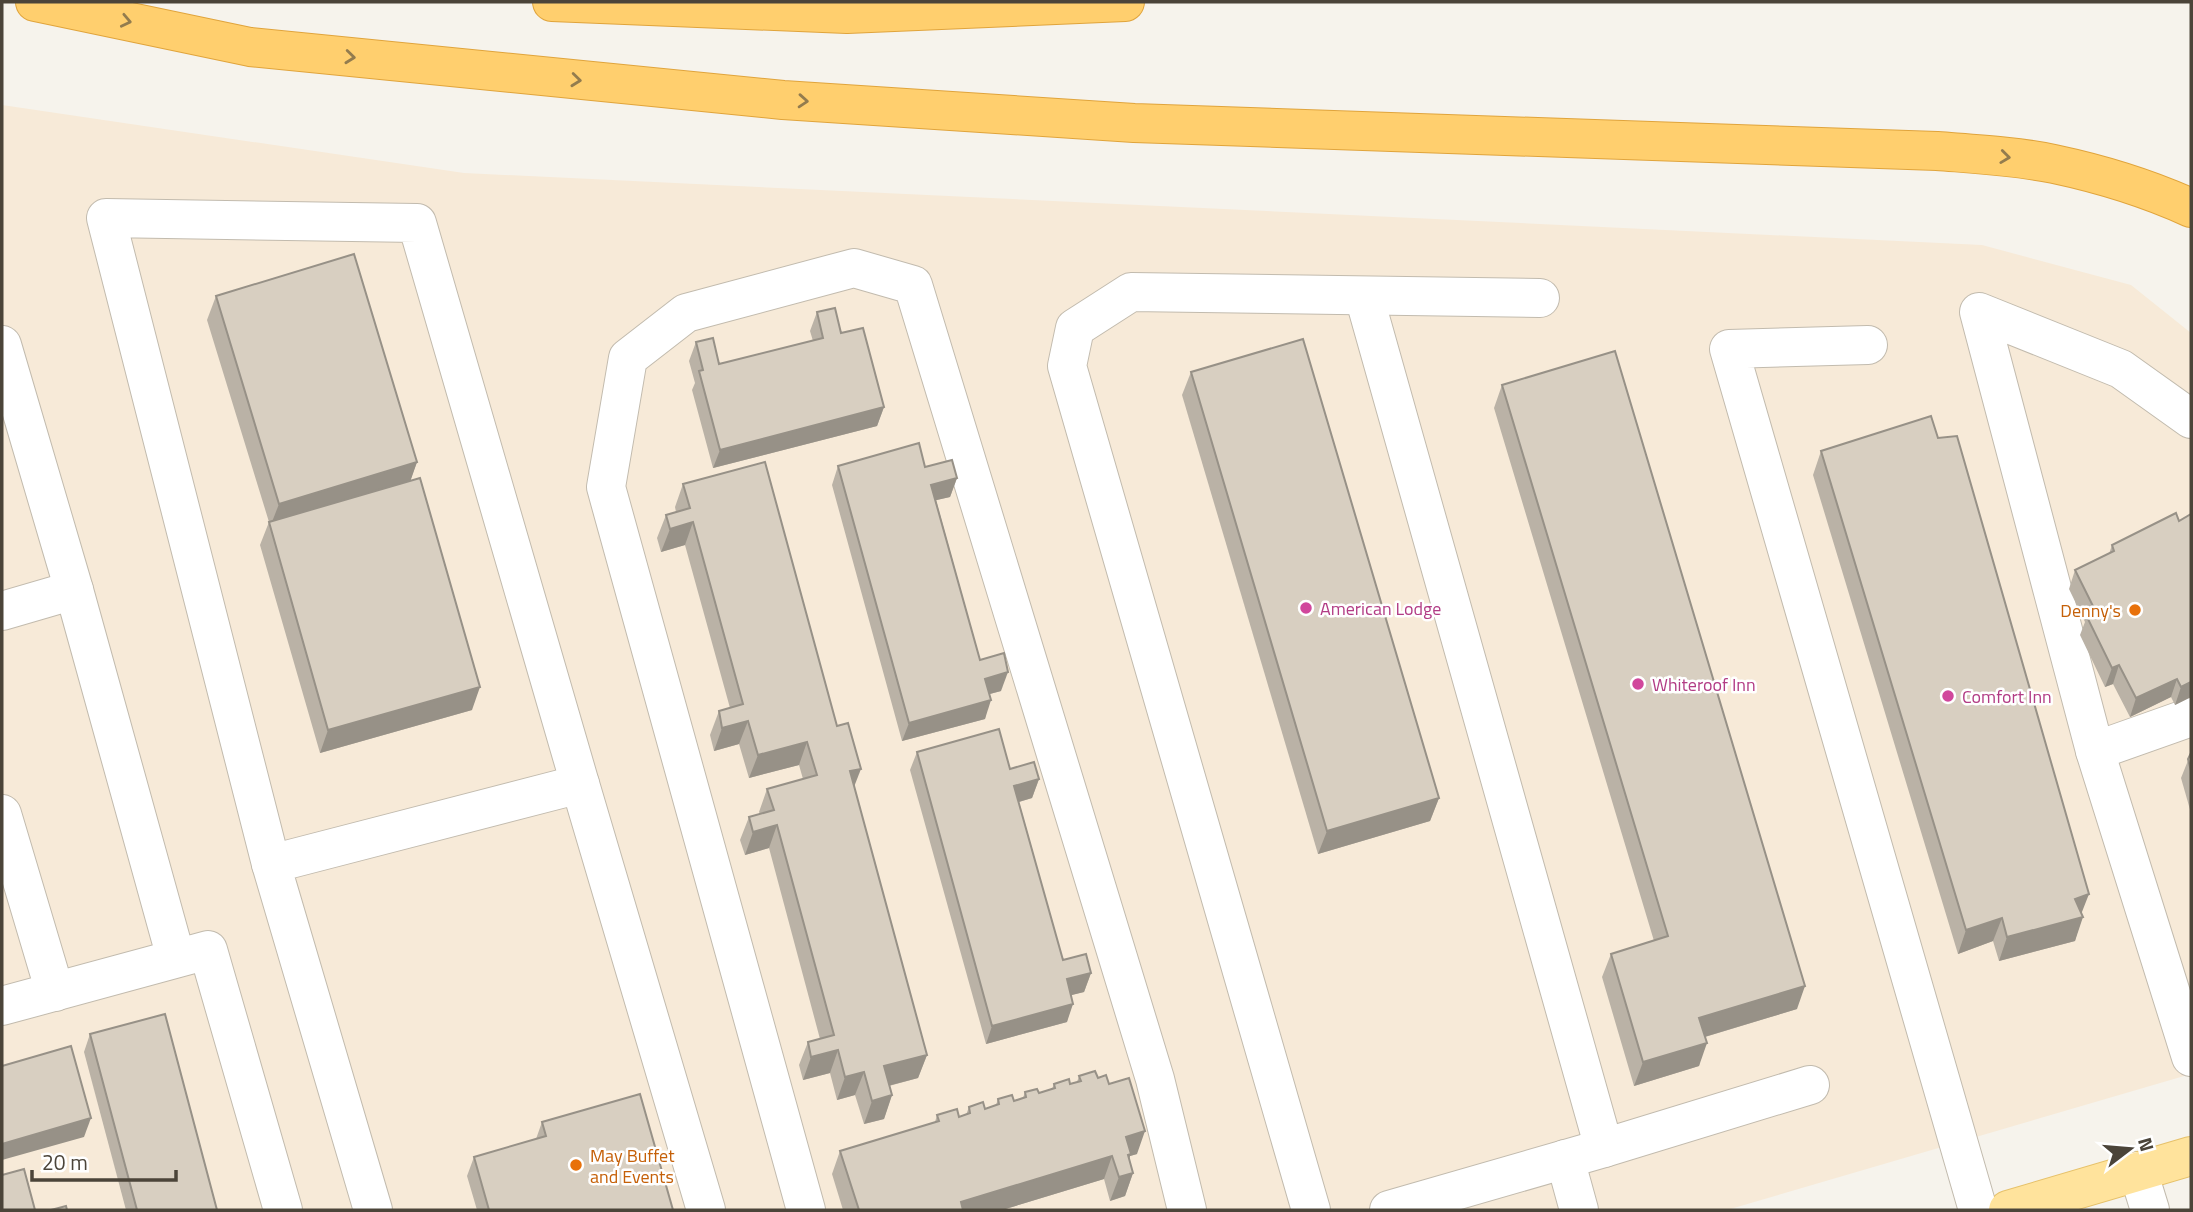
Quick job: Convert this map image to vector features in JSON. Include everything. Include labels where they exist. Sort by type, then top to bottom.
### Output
[{"type":"highway","points":[[35,2],[250,47],[783,100],[1134,122],[1937,151],[1992,156],[2052,163],[2115,178],[2191,208]]},
{"type":"highway","points":[[552,2],[847,13],[1125,2]]},
{"type":"main road","points":[[2008,1210],[2191,1156]]},
{"type":"lane","points":[[373,1210],[271,864],[106,218],[417,223],[706,1210]]},
{"type":"lane","points":[[806,1210],[606,487],[628,358],[686,313],[855,268],[913,285],[1155,1079],[1187,1210]]},
{"type":"lane","points":[[1311,1210],[1068,366],[1075,328],[1131,292],[1540,299]]},
{"type":"lane","points":[[1364,296],[1604,1148]]},
{"type":"lane","points":[[2191,419],[2121,369],[1979,312],[2095,751],[2191,1057]]},
{"type":"lane","points":[[2,345],[74,590],[176,958]]},
{"type":"lane","points":[[1868,345],[1729,349],[1978,1210]]},
{"type":"lane","points":[[2,611],[74,590]]},
{"type":"lane","points":[[2095,751],[2191,718]]},
{"type":"lane","points":[[271,864],[580,784]]},
{"type":"lane","points":[[2,814],[55,992]]},
{"type":"lane","points":[[2,1006],[208,950],[282,1210]]},
{"type":"lane","points":[[1389,1210],[1810,1085]]},
{"type":"lane","points":[[1565,1159],[1579,1210]]},
{"type":"lane","points":[[2138,1171],[2150,1210]]},
{"type":"shaded area","points":[[2,105],[464,173],[1982,245],[2131,285],[2191,333],[2191,1074],[1727,1210],[2,1210]]},
{"type":"building","points":[[354,254],[417,462],[279,504],[216,296]]},
{"type":"building","points":[[835,308],[841,333],[863,328],[884,407],[720,450],[699,371],[703,370],[696,342],[713,338],[719,364],[823,338],[817,312]]},
{"type":"building","name":"American Lodge","points":[[1303,339],[1439,798],[1327,831],[1191,372]]},
{"type":"building","name":"Whiteroof Inn","points":[[1615,351],[1805,986],[1699,1018],[1707,1043],[1643,1062],[1611,954],[1668,936],[1502,385]]},
{"type":"building","name":"Comfort Inn","points":[[1931,416],[1938,438],[1957,436],[2089,894],[2075,899],[2083,917],[2007,937],[2002,918],[1966,930],[1821,451]]},
{"type":"building","points":[[919,443],[925,467],[952,460],[957,478],[931,485],[980,660],[1004,653],[1008,672],[985,679],[991,700],[909,723],[838,466]]},
{"type":"building","points":[[765,462],[837,726],[848,723],[861,769],[850,771],[927,1055],[884,1066],[892,1095],[872,1101],[864,1072],[845,1077],[838,1050],[811,1057],[808,1042],[834,1035],[777,825],[753,832],[749,817],[774,810],[767,789],[817,775],[807,742],[758,755],[748,721],[722,728],[719,711],[743,704],[693,522],[670,529],[666,515],[690,508],[683,484]]},
{"type":"building","points":[[420,478],[480,687],[328,730],[269,522]]},
{"type":"building","name":"Denny's","points":[[2176,513],[2179,521],[2191,514],[2191,682],[2181,687],[2177,679],[2136,698],[2119,665],[2112,668],[2087,617],[2096,612],[2075,570],[2114,551],[2112,545]]},
{"type":"building","points":[[999,729],[1010,769],[1034,762],[1039,779],[1014,786],[1063,960],[1086,954],[1091,973],[1067,979],[1073,1004],[992,1026],[917,752]]},
{"type":"building","points":[[165,1014],[217,1210],[137,1210],[90,1034]]},
{"type":"building","points":[[71,1046],[91,1118],[2,1144],[2,1066]]},
{"type":"building","points":[[1095,1071],[1098,1078],[1106,1075],[1109,1084],[1129,1078],[1145,1131],[1126,1137],[1133,1173],[1119,1177],[1112,1156],[961,1202],[963,1210],[859,1210],[840,1151],[939,1121],[937,1115],[957,1109],[959,1117],[970,1113],[969,1107],[983,1102],[985,1109],[999,1104],[998,1099],[1012,1095],[1014,1101],[1026,1097],[1025,1092],[1037,1089],[1039,1093],[1055,1088],[1054,1084],[1069,1079],[1070,1084],[1081,1081],[1079,1076]]},
{"type":"building","name":"May Buffet and Events","points":[[640,1094],[673,1210],[489,1210],[474,1157],[546,1136],[542,1122]]},
{"type":"building","points":[[24,1169],[35,1210],[2,1210],[2,1175]]},
{"type":"building","points":[[66,1206],[67,1210],[51,1210]]},
{"type":"place","name":"American Lodge","points":[[1306,608]]},
{"type":"place","name":"Denny's","points":[[2135,610]]},
{"type":"place","name":"Whiteroof Inn","points":[[1638,684]]},
{"type":"place","name":"Comfort Inn","points":[[1948,696]]},
{"type":"place","name":"May Buffet and Events","points":[[576,1165]]}]
